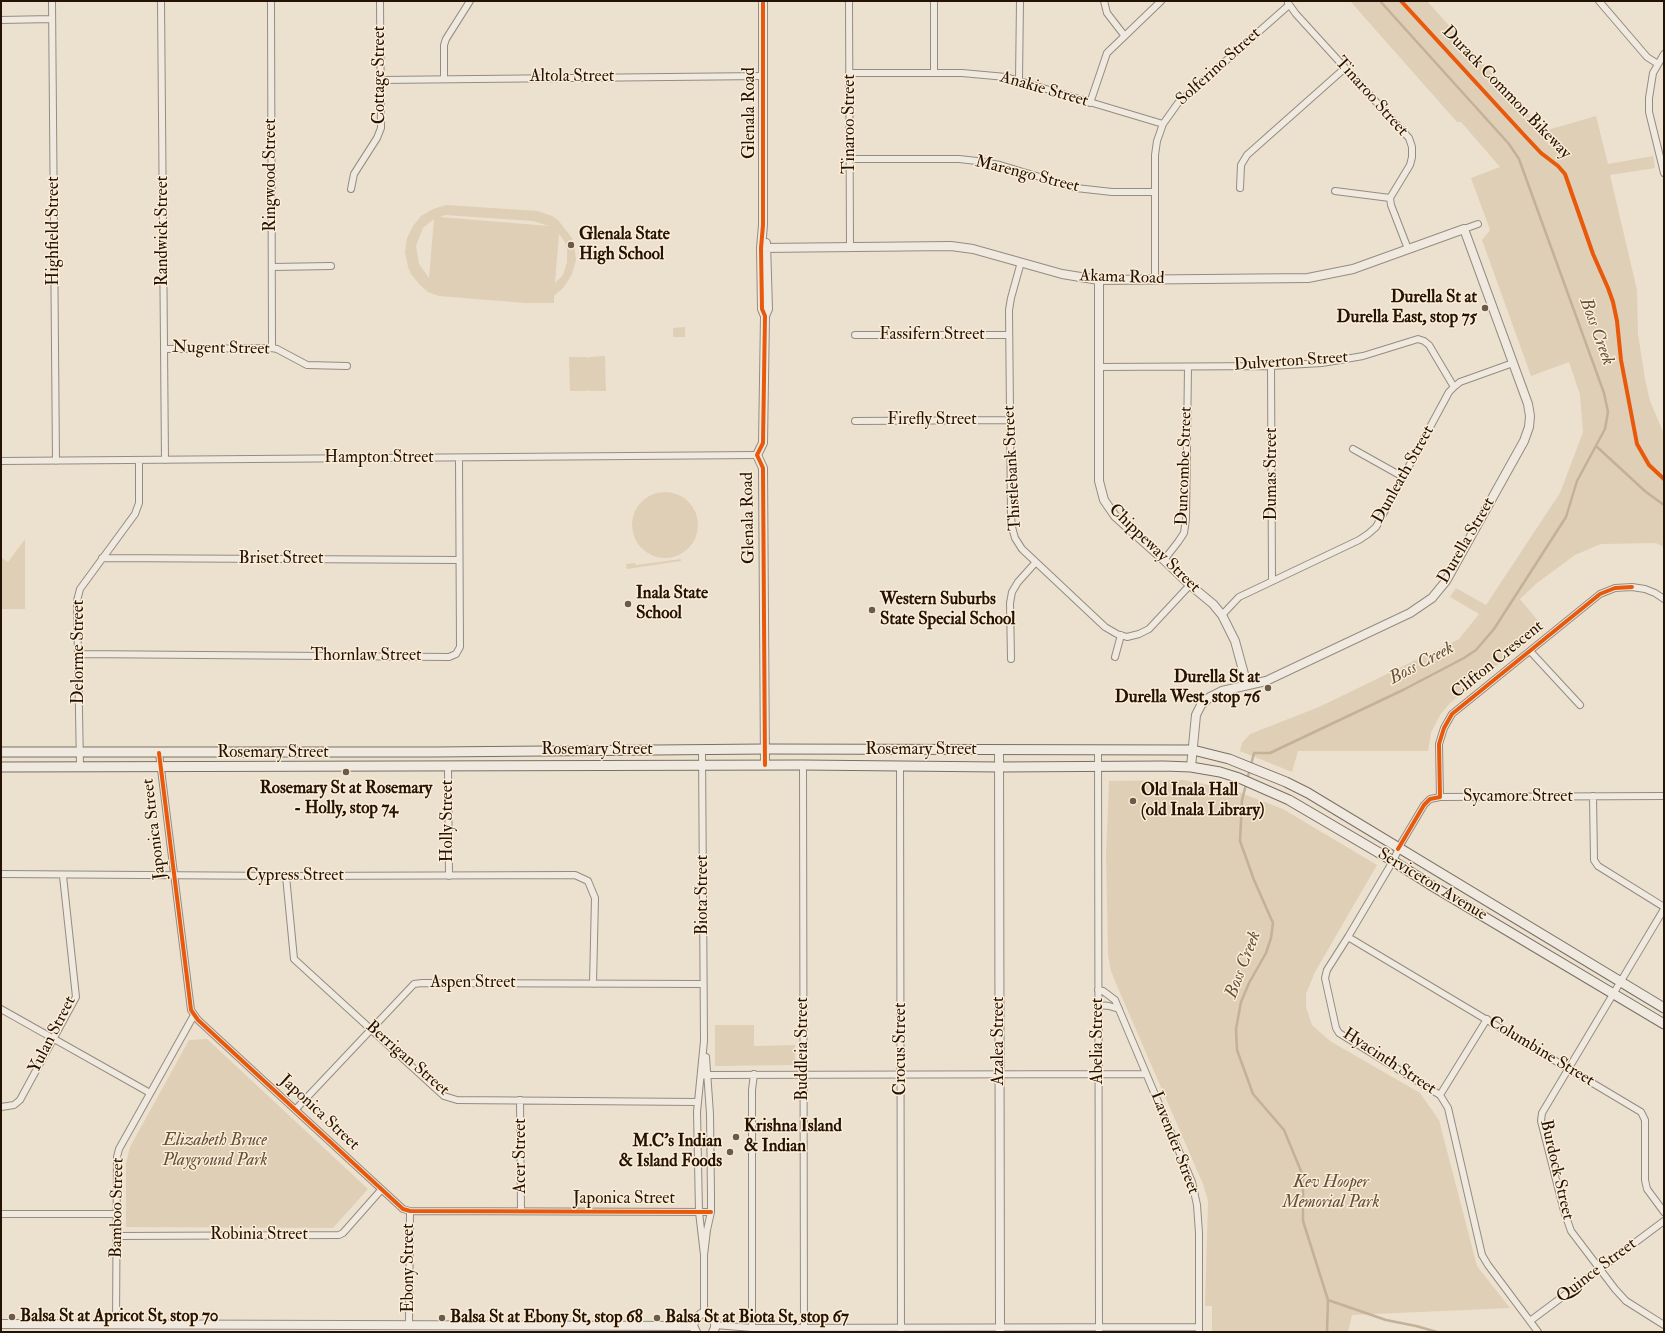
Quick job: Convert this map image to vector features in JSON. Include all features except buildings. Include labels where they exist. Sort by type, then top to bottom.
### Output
[{"type":"main road","name":"Rosemary Street","points":[[1,752],[159,753],[764,749],[1098,751],[1193,750]]},
{"type":"main road","name":"Serviceton Avenue","points":[[1193,750],[1216,755],[1243,765],[1308,793],[1664,1008]]},
{"type":"main road","name":"Rosemary Street","points":[[1,767],[803,765],[1191,767]]},
{"type":"main road","name":"Serviceton Avenue","points":[[1191,767],[1220,772],[1239,778],[1289,800],[1664,1024]]},
{"type":"street","name":"Highfield Street","points":[[52,1],[56,461]]},
{"type":"street","name":"Randwick Street","points":[[162,1],[165,460]]},
{"type":"street","name":"Ringwood Street","points":[[271,1],[272,348]]},
{"type":"street","name":"Cottage Street","points":[[351,189],[354,174],[377,138],[381,128],[380,1]]},
{"type":"street","points":[[444,78],[444,45],[446,39],[470,1]]},
{"type":"street","name":"Glenala Road","points":[[763,1],[763,225],[768,309],[764,316],[763,443],[757,455],[763,468],[764,765]]},
{"type":"street","name":"Tinaroo Street","points":[[849,1],[850,246]]},
{"type":"street","points":[[934,1],[934,73]]},
{"type":"street","points":[[1019,80],[1020,1]]},
{"type":"street","points":[[1104,1],[1107,13],[1124,35]]},
{"type":"street","points":[[1090,103],[1107,53],[1161,1]]},
{"type":"street","points":[[1598,1],[1647,56],[1658,64]]},
{"type":"street","name":"Tinaroo Street","points":[[1288,3],[1409,138],[1412,147],[1410,165],[1390,198]]},
{"type":"street","name":"Solferino Street","points":[[1156,280],[1155,155],[1157,140],[1163,124],[1178,103],[1288,3]]},
{"type":"street","points":[[1,20],[52,19]]},
{"type":"street","points":[[1664,54],[1658,64],[1650,86],[1649,112],[1664,173]]},
{"type":"street","points":[[1240,188],[1241,165],[1246,155],[1345,68]]},
{"type":"street","name":"Anakie Street","points":[[849,73],[981,74],[1019,80],[1090,103],[1163,124]]},
{"type":"street","name":"Altola Street","points":[[381,80],[444,78],[763,76]]},
{"type":"street","name":"Marengo Street","points":[[850,158],[977,160],[1000,165],[1058,183],[1094,191],[1155,192]]},
{"type":"street","points":[[1335,191],[1390,198],[1391,205],[1408,249]]},
{"type":"street","name":"Akama Road","points":[[764,248],[951,246],[973,249],[1062,274],[1099,280],[1308,278],[1353,269],[1478,224]]},
{"type":"street","name":"Durella Street","points":[[1191,767],[1196,715],[1201,705],[1210,697],[1222,691],[1266,681],[1410,613],[1424,605],[1440,590],[1516,454],[1529,427],[1530,416],[1528,404],[1464,229]]},
{"type":"street","name":"Thistlebank Street","points":[[1021,262],[1009,310],[1009,420],[1012,527],[1015,538],[1022,549],[1105,627],[1121,635]]},
{"type":"street","points":[[272,267],[331,266]]},
{"type":"street","name":"Chippeway Street","points":[[1099,280],[1099,482],[1104,500],[1115,516],[1190,585],[1213,604],[1222,615],[1235,641],[1247,685]]},
{"type":"street","name":"Fassifern Street","points":[[855,336],[1009,335]]},
{"type":"street","name":"Dulverton Street","points":[[1099,368],[1271,366],[1322,363],[1378,352],[1418,339],[1430,345],[1454,387]]},
{"type":"street","name":"Nugent Street","points":[[164,349],[272,348],[277,349],[307,365],[347,366]]},
{"type":"street","points":[[1454,387],[1460,382],[1513,363]]},
{"type":"street","name":"Dumas Street","points":[[1271,366],[1272,581]]},
{"type":"street","name":"Duncombe Street","points":[[1164,560],[1184,533],[1186,519],[1188,367]]},
{"type":"street","name":"Dunleath Street","points":[[1222,615],[1239,597],[1359,540],[1368,534],[1376,526],[1454,387]]},
{"type":"street","name":"Firefly Street","points":[[855,421],[1009,420]]},
{"type":"street","points":[[1353,449],[1403,477]]},
{"type":"street","name":"Hampton Street","points":[[1,462],[757,455]]},
{"type":"street","name":"Thornlaw Street","points":[[78,654],[449,657],[456,654],[460,647],[459,458]]},
{"type":"street","name":"Delorme Street","points":[[80,766],[77,601],[80,589],[135,514],[139,503],[139,460]]},
{"type":"street","name":"Briset Street","points":[[102,558],[459,560]]},
{"type":"street","points":[[1011,659],[1010,602],[1012,592],[1018,582],[1036,562]]},
{"type":"street","points":[[1115,657],[1121,635],[1127,637],[1139,634],[1149,629],[1190,585]]},
{"type":"street","name":"Clifton Crescent","points":[[1440,797],[1439,744],[1444,728],[1452,714],[1600,594],[1615,588],[1645,588],[1664,599]]},
{"type":"street","points":[[1530,651],[1580,705]]},
{"type":"street","name":"Biota Street","points":[[702,750],[704,1075],[710,1114],[711,1212],[704,1254]]},
{"type":"street","name":"Azalea Street","points":[[999,750],[1000,1330]]},
{"type":"street","name":"Abelia Street","points":[[1098,751],[1099,1330]]},
{"type":"street","name":"Japonica Street","points":[[159,753],[188,996],[191,1010],[194,1015],[403,1209],[410,1212],[711,1212]]},
{"type":"street","name":"Buddleia Street","points":[[803,765],[804,1330]]},
{"type":"street","name":"Crocus Street","points":[[900,766],[901,1330]]},
{"type":"street","name":"Holly Street","points":[[448,767],[449,876]]},
{"type":"street","points":[[1593,796],[1594,860],[1598,866],[1664,908]]},
{"type":"street","name":"Sycamore Street","points":[[1393,861],[1398,848],[1424,805],[1430,799],[1440,797],[1664,796]]},
{"type":"street","name":"Hyacinth Street","points":[[1393,861],[1327,970],[1325,978],[1336,1028],[1344,1036],[1440,1095],[1448,1108],[1482,1255],[1538,1332]]},
{"type":"street","name":"Cypress Street","points":[[1,874],[63,876],[575,875],[588,881],[594,898],[593,984]]},
{"type":"street","name":"Yulan Street","points":[[1,1106],[14,1105],[20,1100],[74,1002],[76,992],[63,876]]},
{"type":"street","name":"Berrigan Street","points":[[286,876],[294,959],[444,1096],[457,1100],[697,1102]]},
{"type":"street","name":"Burdock Street","points":[[1664,908],[1542,1113],[1541,1121],[1564,1210],[1571,1231],[1626,1301],[1664,1325]]},
{"type":"street","name":"Columbine Street","points":[[1348,937],[1641,1112],[1645,1120],[1645,1180],[1647,1189],[1664,1212]]},
{"type":"street","name":"Aspen Street","points":[[296,1109],[414,984],[704,984]]},
{"type":"street","name":"Lavender Street","points":[[1098,990],[1103,991],[1115,1000],[1192,1182],[1197,1205],[1199,1232],[1199,1329]]},
{"type":"street","points":[[1098,1006],[1109,1006],[1119,1009]]},
{"type":"street","points":[[1,1009],[150,1093]]},
{"type":"street","name":"Bamboo Street","points":[[116,1324],[118,1236],[117,1157],[119,1149],[194,1015]]},
{"type":"street","points":[[1440,1095],[1487,1019]]},
{"type":"street","points":[[752,1328],[752,1090],[754,1074]]},
{"type":"street","points":[[704,1075],[1146,1074]]},
{"type":"street","name":"Biota Street","points":[[704,1075],[697,1102],[699,1212],[704,1254],[704,1313]]},
{"type":"street","name":"Acer Street","points":[[520,1100],[521,1211]]},
{"type":"street","name":"Robinia Street","points":[[118,1236],[339,1235],[343,1233],[382,1190]]},
{"type":"street","name":"Ebony Street","points":[[409,1324],[410,1212]]},
{"type":"street","points":[[1,1214],[117,1214]]},
{"type":"street","name":"Quince Street","points":[[1530,1321],[1664,1221]]},
{"type":"street","points":[[1,1324],[116,1324],[199,1328],[409,1324],[486,1328],[694,1329],[695,1319],[704,1313],[713,1318],[714,1328],[804,1330],[1199,1329]]},
{"type":"green space","points":[[1350,1],[1427,1],[1544,131],[1596,116],[1608,164],[1653,156],[1655,168],[1610,175],[1637,290],[1638,334],[1645,379],[1650,401],[1664,434],[1664,547],[1656,543],[1601,544],[1575,555],[1537,583],[1520,599],[1544,628],[1450,703],[1440,715],[1431,733],[1428,751],[1298,751],[1292,772],[1240,751],[1242,743],[1250,734],[1319,707],[1459,639],[1479,614],[1450,597],[1456,588],[1486,605],[1560,493],[1583,432],[1580,395],[1569,362],[1531,376],[1482,240],[1490,230],[1471,178],[1500,167],[1461,122],[1457,122]]},
{"type":"green space","points":[[446,205],[538,211],[552,216],[558,220],[572,238],[576,260],[572,274],[564,287],[554,296],[554,303],[525,303],[439,296],[428,292],[411,274],[405,252],[407,238],[413,226],[421,216],[433,209]],"holes":[[[445,215],[533,221],[549,226],[440,217]],[[434,219],[429,278],[419,264],[416,246],[423,228]],[[559,234],[565,242],[567,249],[567,262],[563,275],[555,283]]]},
{"type":"green space","points":[[685,327],[685,337],[673,337],[673,328]]},
{"type":"green space","points":[[605,356],[606,391],[589,391],[587,389],[587,391],[570,391],[569,357],[588,358]]},
{"type":"green space","points":[[658,492],[672,492],[684,497],[693,506],[698,518],[696,538],[689,549],[672,558],[658,558],[646,553],[637,544],[632,532],[632,518],[637,506],[646,497]]},
{"type":"green space","points":[[25,539],[25,609],[1,609],[2,558],[8,562]]},
{"type":"green space","points":[[681,559],[681,561],[627,569],[626,564],[635,563],[636,565]]},
{"type":"green space","name":"Kev Hooper Memorial Park","points":[[1184,780],[1233,790],[1283,809],[1377,865],[1315,972],[1306,994],[1306,1007],[1312,1025],[1330,1041],[1420,1093],[1439,1120],[1477,1266],[1510,1308],[1352,1315],[1348,1332],[1212,1332],[1212,1306],[1205,1306],[1208,1201],[1203,1184],[1117,986],[1111,971],[1108,955],[1106,854],[1109,781]]},
{"type":"green space","points":[[715,1025],[754,1025],[754,1046],[795,1045],[795,1065],[715,1066]]},
{"type":"green space","name":"Elizabeth Bruce Playground Park","points":[[207,1039],[368,1189],[333,1228],[126,1227],[126,1163],[130,1147],[189,1040]]},
{"type":"waterway","name":"Boss Creek","points":[[1327,1332],[1328,1300],[1303,1221],[1303,1176],[1284,1130],[1253,1094],[1237,1050],[1236,1029],[1241,1002],[1249,983],[1266,953],[1271,938],[1273,923],[1254,880],[1240,841],[1242,800],[1254,753],[1270,753],[1403,690],[1464,658],[1476,650],[1494,629],[1566,517],[1577,481],[1605,429],[1608,412],[1604,393],[1519,159],[1509,144],[1380,1]]},
{"type":"waterway","points":[[1596,446],[1646,492],[1664,505]]},
{"type":"waterway","points":[[1328,1300],[1386,1320],[1437,1332]]},
{"type":"cycle path","points":[[763,1],[763,225],[761,248],[762,309],[765,316],[763,443],[757,455],[763,468],[765,765]]},
{"type":"cycle path","name":"Durack Common Bikeway","points":[[1401,1],[1541,153],[1558,166],[1565,174],[1593,254],[1613,302],[1617,321],[1621,360],[1637,444],[1649,465],[1664,479]]},
{"type":"cycle path","points":[[1398,849],[1424,805],[1430,799],[1440,797],[1439,744],[1444,728],[1452,714],[1600,594],[1615,588],[1632,587]]},
{"type":"cycle path","points":[[159,753],[191,1010],[198,1020],[403,1209],[410,1211],[711,1212]]},
{"type":"place","name":"Glenala State High School","points":[[571,245]]},
{"type":"place","name":"Durella St at Durella East, stop 75","points":[[1485,308]]},
{"type":"place","name":"Inala State School","points":[[628,604]]},
{"type":"place","name":"Western Suburbs State Special School","points":[[872,610]]},
{"type":"place","name":"Durella St at Durella West, stop 76","points":[[1268,688]]},
{"type":"place","name":"Rosemary St at Rosemary - Holly, stop 74","points":[[346,772]]},
{"type":"place","name":"Old Inala Hall (old Inala Library)","points":[[1133,801]]},
{"type":"place","name":"Krishna Island & Indian","points":[[736,1137]]},
{"type":"place","name":"M.C's Indian & Island Foods","points":[[730,1152]]},
{"type":"place","name":"Balsa St at Apricot St, stop 70","points":[[12,1317]]},
{"type":"place","name":"Balsa St at Ebony St, stop 68","points":[[442,1318]]},
{"type":"place","name":"Balsa St at Biota St, stop 67","points":[[657,1318]]}]
